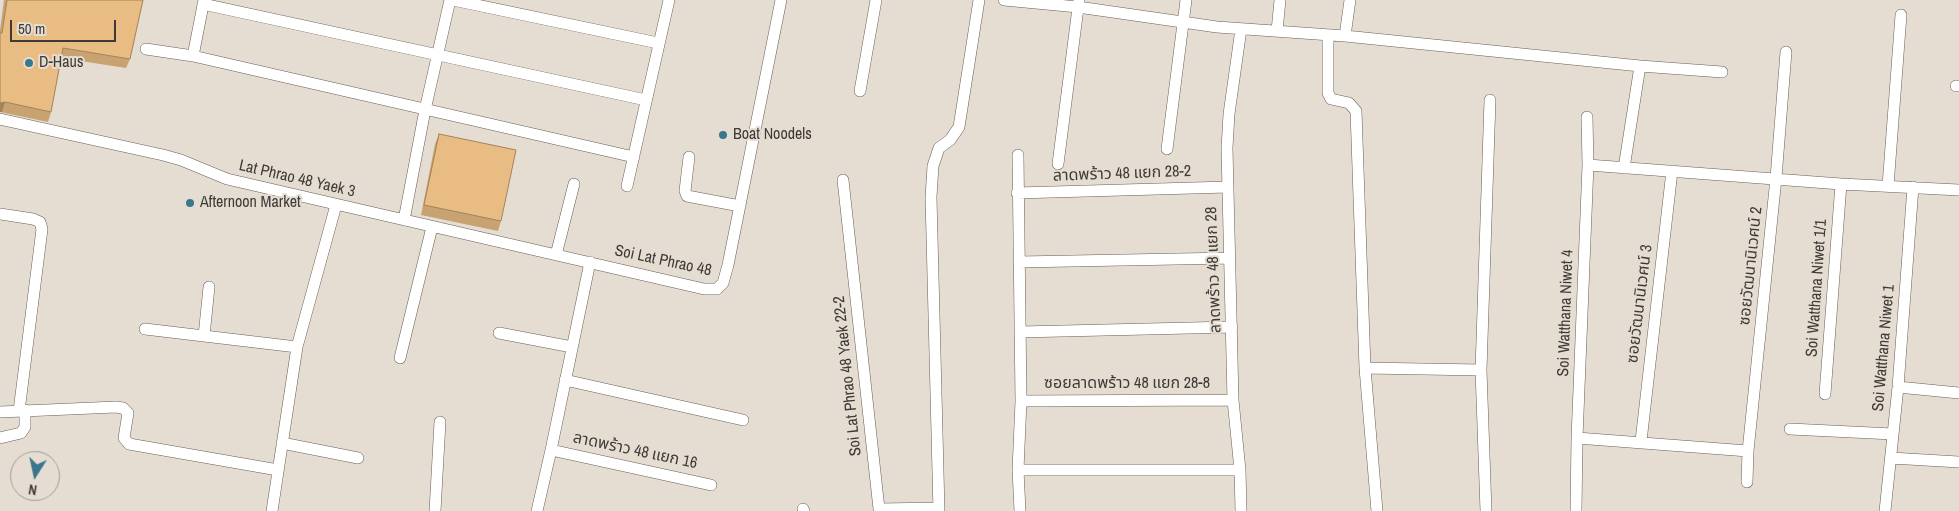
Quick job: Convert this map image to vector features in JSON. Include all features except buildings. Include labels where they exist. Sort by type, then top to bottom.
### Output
[{"type":"street","points":[[404,220],[425,110],[452,0],[658,43]]},
{"type":"street","points":[[627,186],[669,0]]},
{"type":"street","name":"Soi Lat Phrao 48","points":[[537,511],[590,262],[704,289],[717,289],[723,283],[781,0]]},
{"type":"street","points":[[860,90],[876,0]]},
{"type":"street","points":[[939,510],[931,197],[933,166],[939,148],[950,140],[959,127],[979,0]]},
{"type":"street","points":[[1004,0],[1078,3],[1183,22],[1241,29],[1345,36],[1640,66],[1722,72]]},
{"type":"street","points":[[1167,149],[1186,0]]},
{"type":"street","points":[[1277,31],[1280,0]]},
{"type":"street","points":[[1345,36],[1350,0]]},
{"type":"street","points":[[193,56],[204,2],[646,100]]},
{"type":"street","points":[[1058,164],[1078,3]]},
{"type":"street","points":[[1888,186],[1901,15]]},
{"type":"street","name":"ลาดพร้าว 48 แยก 28","points":[[1241,29],[1227,133],[1233,400],[1240,470],[1241,511]]},
{"type":"street","points":[[1328,35],[1328,92],[1331,99],[1350,104],[1356,111],[1365,368],[1377,511]]},
{"type":"street","points":[[146,49],[193,56],[634,157]]},
{"type":"street","name":"ซอยวัฒนานิเวศน์ 2","points":[[1747,482],[1748,450],[1776,178],[1786,52]]},
{"type":"street","points":[[1624,168],[1640,66]]},
{"type":"street","points":[[1486,511],[1481,370],[1490,100]]},
{"type":"street","name":"Soi Watthana Niwet 4","points":[[1576,511],[1577,438],[1588,165],[1587,117]]},
{"type":"street","name":"Lat Phrao 48 Yaek 3","points":[[0,119],[163,155],[181,160],[227,180],[590,262]]},
{"type":"street","points":[[1018,155],[1021,401],[1018,470],[1020,511]]},
{"type":"street","points":[[689,157],[685,191],[687,196],[740,206]]},
{"type":"street","points":[[1588,165],[1841,184],[1959,190]]},
{"type":"street","name":"ซอยวัฒนานิเวศน์ 3","points":[[1641,441],[1672,171]]},
{"type":"street","name":"Soi Lat Phrao 48 Yaek 22-2","points":[[843,180],[879,509],[939,510]]},
{"type":"street","points":[[556,255],[574,184]]},
{"type":"street","name":"Soi Watthana Niwet 1/1","points":[[1825,394],[1841,184]]},
{"type":"street","name":"ลาดพร้าว 48 แยก 28-2","points":[[1017,193],[1228,187]]},
{"type":"street","name":"Soi Watthana Niwet 1","points":[[1885,511],[1898,387],[1913,187]]},
{"type":"street","points":[[272,511],[296,347],[336,205]]},
{"type":"street","points":[[0,214],[33,219],[40,222],[42,229],[22,411],[25,427],[21,434],[0,438]]},
{"type":"street","points":[[400,358],[432,227]]},
{"type":"street","points":[[1019,262],[1230,258]]},
{"type":"street","points":[[204,336],[210,288]]},
{"type":"street","points":[[1020,332],[1232,327]]},
{"type":"street","points":[[145,329],[296,347]]},
{"type":"street","points":[[499,333],[572,347]]},
{"type":"street","points":[[1365,368],[1481,370]]},
{"type":"street","points":[[566,380],[743,420]]},
{"type":"street","points":[[1898,387],[1959,393]]},
{"type":"street","name":"ซอยลาดพร้าว 48 แยก 28-8","points":[[1021,401],[1233,400]]},
{"type":"street","points":[[0,412],[123,408],[128,414],[124,438],[129,444],[278,470]]},
{"type":"street","points":[[435,511],[440,422]]},
{"type":"street","points":[[1790,429],[1893,434]]},
{"type":"street","points":[[1577,438],[1748,450]]},
{"type":"street","points":[[282,443],[358,458]]},
{"type":"street","name":"ลาดพร้าว 48 แยก 16","points":[[551,450],[711,485]]},
{"type":"street","points":[[1891,458],[1959,462]]},
{"type":"street","points":[[1018,470],[1240,470]]},
{"type":"place","name":"D-Haus","points":[[29,63]]},
{"type":"place","name":"Boat Noodels","points":[[723,135]]},
{"type":"place","name":"Afternoon Market","points":[[190,203]]}]
